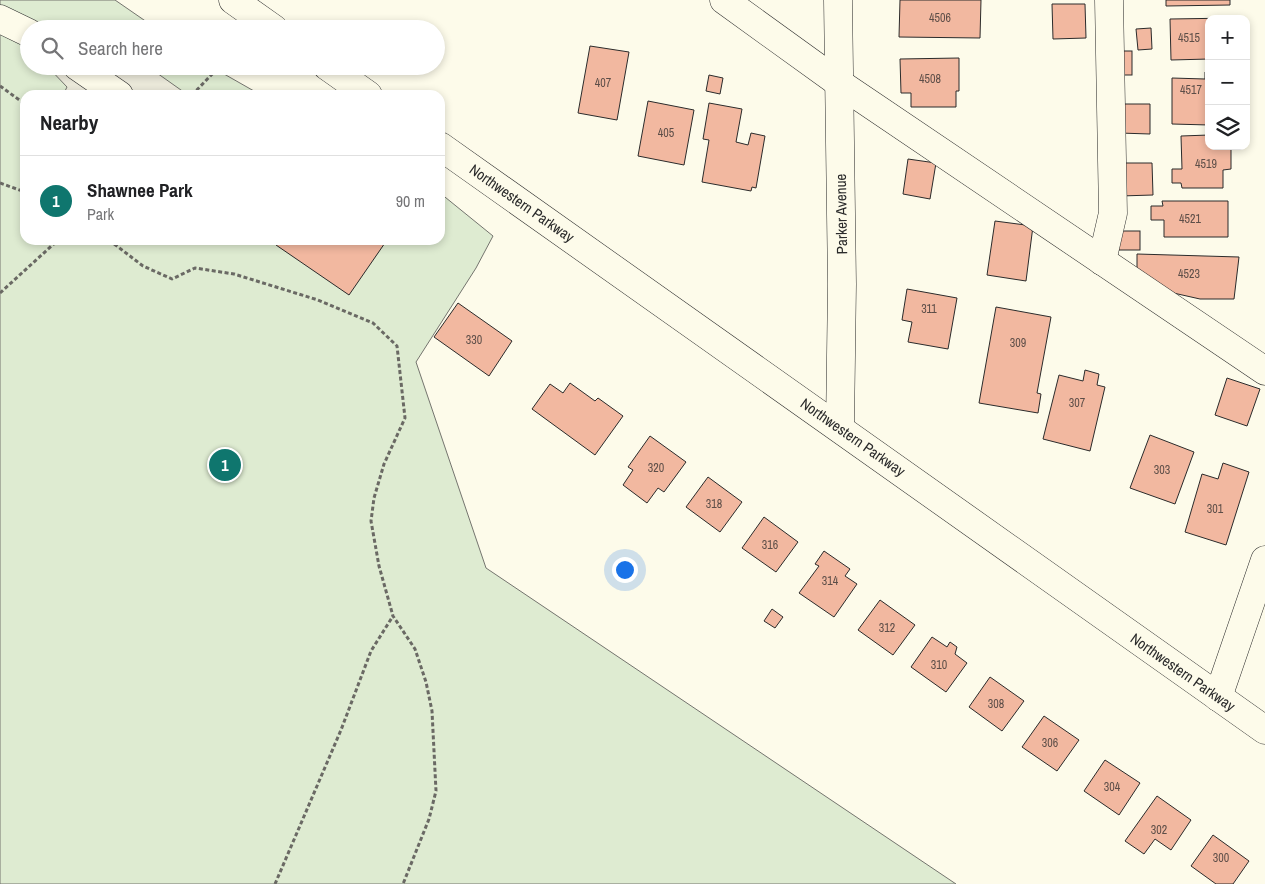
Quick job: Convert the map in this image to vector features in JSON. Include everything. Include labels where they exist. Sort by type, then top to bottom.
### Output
[{"type":"street","points":[[233,0],[261,20]]},
{"type":"street","points":[[724,0],[839,84],[1265,371]]},
{"type":"street","name":"Parker Avenue","points":[[838,0],[842,284],[840,427]]},
{"type":"street","points":[[1102,261],[1113,213],[1109,0]]},
{"type":"street","points":[[0,19],[20,29]]},
{"type":"street","points":[[90,75],[112,90]]},
{"type":"street","points":[[340,75],[361,90]]},
{"type":"street","name":"Northwestern Parkway","points":[[445,150],[840,427],[1265,730]]},
{"type":"street","points":[[1218,697],[1265,560]]},
{"type":"path","points":[[197,90],[211,75]]},
{"type":"path","points":[[0,86],[20,100]]},
{"type":"path","points":[[0,183],[20,190]]},
{"type":"path","points":[[0,293],[53,245]]},
{"type":"path","points":[[116,245],[143,266],[172,278],[195,268],[234,274],[318,300],[373,323],[397,346],[406,418],[384,464],[374,498],[371,521],[379,566],[393,616],[415,649],[426,682],[432,712],[436,784],[429,819],[402,884]]},
{"type":"path","points":[[275,884],[341,730],[371,652],[393,616]]},
{"type":"green space","points":[[0,0],[115,0],[144,20],[20,20],[20,75],[226,75],[252,90],[20,90],[20,245],[445,245],[445,197],[493,236],[476,268],[416,362],[486,568],[956,884],[0,884]]},
{"type":"shaded area","points":[[56,75],[160,75],[181,90],[66,90],[67,87]]},
{"type":"building","points":[[900,0],[981,0],[980,38],[899,37]]},
{"type":"building","points":[[1166,0],[1230,0],[1230,5],[1166,6]]},
{"type":"building","points":[[1052,4],[1085,4],[1086,38],[1053,39]]},
{"type":"building","points":[[1205,18],[1205,59],[1171,60],[1170,19]]},
{"type":"building","points":[[1151,28],[1152,49],[1138,50],[1136,29]]},
{"type":"building","points":[[590,46],[629,52],[617,120],[578,113]]},
{"type":"building","points":[[1121,51],[1132,51],[1132,75],[1121,75]]},
{"type":"building","points":[[959,58],[959,91],[956,91],[956,107],[911,107],[911,93],[901,93],[900,59]]},
{"type":"building","points":[[709,75],[723,78],[720,94],[706,91]]},
{"type":"building","points":[[1172,78],[1205,79],[1205,125],[1172,124]]},
{"type":"building","points":[[648,101],[694,110],[684,165],[638,156]]},
{"type":"building","points":[[709,103],[742,109],[736,142],[748,145],[751,133],[765,136],[756,188],[752,187],[751,191],[702,182],[709,140],[703,139]]},
{"type":"building","points":[[1119,104],[1150,104],[1150,134],[1119,133]]},
{"type":"building","points":[[1205,135],[1205,150],[1231,150],[1231,169],[1223,170],[1223,188],[1182,188],[1181,183],[1172,183],[1172,169],[1182,169],[1181,136]]},
{"type":"building","points":[[908,159],[936,163],[930,199],[903,194]]},
{"type":"building","points":[[1119,163],[1152,163],[1153,195],[1120,196]]},
{"type":"building","points":[[1162,201],[1228,201],[1228,237],[1164,237],[1164,220],[1151,220],[1151,206],[1163,206]]},
{"type":"building","points":[[995,221],[1033,226],[1026,281],[987,275]]},
{"type":"building","points":[[1116,231],[1140,231],[1140,250],[1116,250]]},
{"type":"building","points":[[276,245],[384,245],[349,295]]},
{"type":"building","points":[[1137,254],[1239,257],[1234,299],[1200,299],[1169,292],[1137,271]]},
{"type":"building","points":[[907,289],[957,298],[948,349],[908,342],[912,322],[902,320]]},
{"type":"building","points":[[458,303],[512,341],[489,376],[434,337]]},
{"type":"building","points":[[996,307],[1051,317],[1037,393],[1041,394],[1038,413],[979,403]]},
{"type":"building","points":[[1085,370],[1099,374],[1097,385],[1105,387],[1090,451],[1043,439],[1059,375],[1083,381]]},
{"type":"building","points":[[1227,378],[1260,389],[1247,426],[1215,415]]},
{"type":"building","points":[[570,383],[595,401],[598,398],[623,416],[595,455],[532,409],[550,384],[563,393]]},
{"type":"building","points":[[1150,435],[1194,452],[1175,504],[1130,488]]},
{"type":"building","points":[[650,436],[686,462],[664,492],[658,488],[647,503],[623,485],[633,470],[628,467]]},
{"type":"building","points":[[1223,463],[1249,472],[1226,545],[1185,532],[1202,474],[1218,479]]},
{"type":"building","points":[[708,477],[742,502],[720,532],[686,507]]},
{"type":"building","points":[[764,517],[798,542],[776,572],[742,548]]},
{"type":"building","points":[[824,551],[850,569],[845,576],[857,584],[834,617],[799,593],[819,566],[815,564]]},
{"type":"building","points":[[880,600],[915,625],[893,655],[858,630]]},
{"type":"building","points":[[772,609],[783,617],[775,628],[764,621]]},
{"type":"building","points":[[932,637],[947,647],[950,642],[957,647],[955,654],[967,663],[946,692],[911,667]]},
{"type":"building","points":[[990,677],[1024,701],[1002,731],[969,707]]},
{"type":"building","points":[[1044,716],[1079,740],[1057,771],[1022,747]]},
{"type":"building","points":[[1105,760],[1140,783],[1119,815],[1084,791]]},
{"type":"building","points":[[1157,796],[1191,820],[1171,850],[1155,839],[1144,854],[1125,841]]},
{"type":"building","points":[[1213,835],[1249,861],[1233,884],[1216,884],[1191,866]]},
{"type":"place","name":"Shawnee Park","points":[[225,465]]}]
